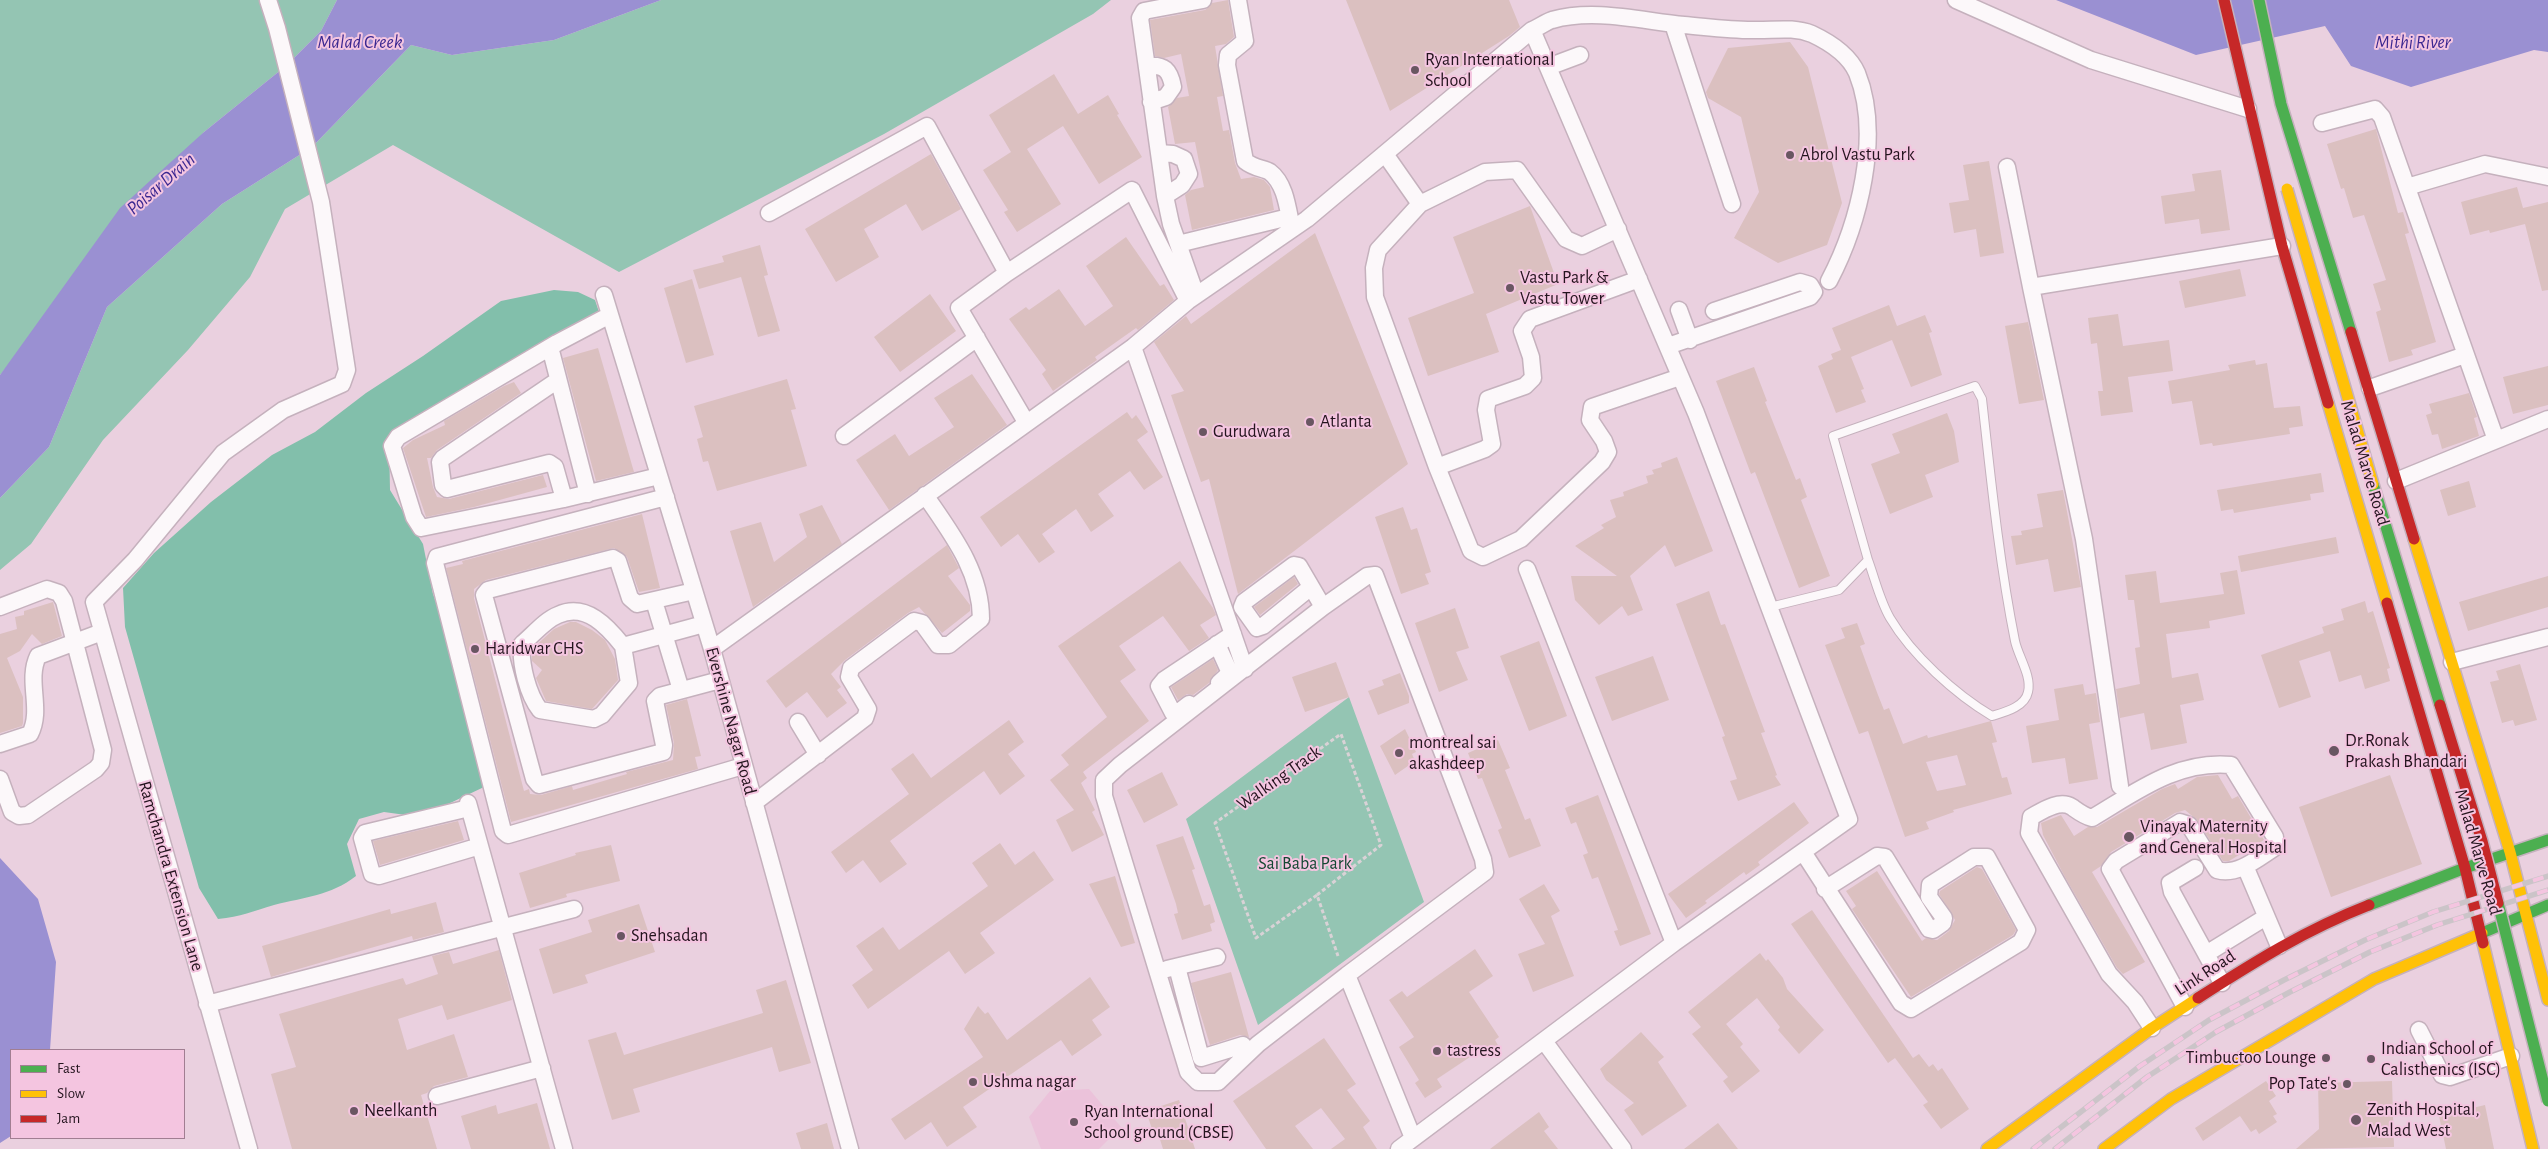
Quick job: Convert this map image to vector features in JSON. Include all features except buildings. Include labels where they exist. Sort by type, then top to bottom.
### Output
[{"type":"main road","name":"Malad Marve Road","points":[[2224,0],[2248,109],[2282,246],[2465,868],[2533,1149]]},
{"type":"main road","name":"Malad Marve Road","points":[[2259,0],[2281,104],[2370,388],[2396,481],[2510,852],[2548,1000]]},
{"type":"main road","points":[[2290,132],[2288,180],[2380,509],[2482,841],[2548,1101]]},
{"type":"main road","points":[[2510,852],[2548,840]]},
{"type":"main road","name":"Link Road","points":[[1986,1149],[2152,1028],[2279,946],[2335,918],[2510,852]]},
{"type":"main road","points":[[2104,1149],[2171,1099],[2374,979],[2548,905]]},
{"type":"street","name":"Ramchandra Extension Lane","points":[[249,1149],[94,602],[135,560],[224,452],[283,410],[342,384],[346,370],[321,202],[277,28],[268,0]]},
{"type":"street","points":[[1192,298],[1165,196],[1140,18],[1144,11],[1203,0]]},
{"type":"street","points":[[1238,0],[1245,41],[1228,55],[1227,65],[1245,162],[1254,168],[1269,171],[1281,185],[1291,223]]},
{"type":"street","points":[[1956,0],[2091,60],[2248,109]]},
{"type":"street","points":[[712,649],[1133,347],[1192,298],[1385,154],[1532,30],[1552,20],[1597,15],[1672,24],[1752,30],[1795,29],[1811,34],[1840,51],[1856,71],[1865,104],[1867,145],[1861,194],[1844,252],[1829,281]]},
{"type":"street","points":[[1672,24],[1732,204]]},
{"type":"street","points":[[1399,1149],[1674,943],[1849,818],[1696,413],[1532,30]]},
{"type":"street","points":[[1548,67],[1580,55]]},
{"type":"street","points":[[1146,66],[1156,65],[1167,69],[1173,87],[1166,97],[1151,102]]},
{"type":"street","points":[[2322,123],[2375,109],[2382,117],[2496,440]]},
{"type":"street","points":[[769,213],[927,126],[1006,274]]},
{"type":"street","points":[[1159,153],[1173,154],[1184,159],[1189,174],[1182,185],[1165,196]]},
{"type":"street","points":[[1385,154],[1420,204]]},
{"type":"street","points":[[2407,186],[2485,164],[2548,177]]},
{"type":"street","points":[[2007,167],[2084,539],[2120,786]]},
{"type":"street","points":[[1618,229],[1582,246],[1566,239],[1517,170],[1485,172],[1420,204],[1378,250],[1374,268],[1375,298],[1437,467],[1471,551],[1483,556],[1521,539],[1602,462],[1608,452],[1604,441],[1590,420],[1592,407],[1680,377]]},
{"type":"street","points":[[1026,422],[959,308],[1006,274],[1132,190],[1192,298]]},
{"type":"street","points":[[1178,244],[1291,223]]},
{"type":"street","points":[[2031,287],[2282,246]]},
{"type":"street","points":[[1437,467],[1485,449],[1492,444],[1486,410],[1488,398],[1525,386],[1533,378],[1531,357],[1522,331],[1530,319],[1639,279]]},
{"type":"street","points":[[1668,346],[1690,340],[1810,297],[1814,292],[1810,285],[1800,282],[1714,311]]},
{"type":"street","name":"Evershine Nagar Road","points":[[604,295],[712,649],[850,1149]]},
{"type":"street","points":[[1656,318],[1681,310],[1690,340]]},
{"type":"street","points":[[610,315],[550,347],[398,437],[392,446],[414,517],[422,528],[588,494],[659,476]]},
{"type":"street","points":[[844,436],[977,338]]},
{"type":"street","points":[[550,347],[588,494]]},
{"type":"street","points":[[1133,347],[1245,669]]},
{"type":"street","points":[[2370,388],[2465,355]]},
{"type":"street","points":[[558,380],[443,458],[440,462],[443,485],[447,489],[549,463],[555,467],[564,499]]},
{"type":"street","points":[[2396,481],[2548,419]]},
{"type":"street","points":[[754,803],[865,718],[868,709],[850,677],[852,668],[914,620],[922,624],[938,645],[949,645],[980,619],[981,607],[968,559],[926,495]]},
{"type":"street","points":[[666,497],[437,556],[435,563],[503,831],[508,836],[743,766]]},
{"type":"street","points":[[694,591],[637,604],[630,598],[618,561],[613,558],[488,590],[484,595],[534,778],[539,785],[663,752],[664,745],[655,701],[660,696],[720,680]]},
{"type":"street","points":[[1280,641],[1242,607],[1244,602],[1251,596],[1294,565],[1299,566],[1323,607]]},
{"type":"street","points":[[1527,569],[1674,943]]},
{"type":"street","points":[[1177,967],[1193,1060],[1188,1072],[1198,1082],[1218,1082],[1258,1044],[1485,872],[1482,859],[1375,575],[1367,576],[1323,607],[1245,669],[1205,697],[1176,714],[1173,713],[1159,686],[1164,680],[1218,644],[1262,625],[1311,587]]},
{"type":"street","points":[[0,607],[46,589],[55,591],[64,601],[103,750],[101,762],[96,768],[28,815],[19,816],[12,812],[0,779]]},
{"type":"street","points":[[654,600],[681,690]]},
{"type":"street","points":[[498,649],[522,644],[557,615],[568,612],[583,612],[607,626],[623,646],[629,683],[602,715],[594,719],[540,710],[534,703],[532,696],[521,655],[522,644]]},
{"type":"street","points":[[623,646],[704,624]]},
{"type":"street","points":[[0,744],[30,734],[36,723],[37,706],[33,668],[38,656],[102,632]]},
{"type":"street","points":[[2452,662],[2548,638]]},
{"type":"street","points":[[1193,1060],[1158,971],[1104,796],[1104,780],[1227,678],[1230,673],[1218,644]]},
{"type":"street","points":[[513,701],[532,696]]},
{"type":"street","points":[[798,722],[818,755]]},
{"type":"street","points":[[2152,1028],[2135,1002],[2108,974],[2029,834],[2031,817],[2057,804],[2070,805],[2083,816],[2092,818],[2173,772],[2215,764],[2230,765],[2275,837],[2274,848],[2246,866],[2227,873],[2216,870],[2189,825],[2180,822],[2116,861],[2110,869],[2185,1007]]},
{"type":"street","points":[[480,846],[379,876],[372,874],[362,838],[365,833],[468,805],[480,846],[503,927],[564,1149]]},
{"type":"street","points":[[1803,852],[1825,889],[1901,1003],[1912,1009],[2021,942],[2027,930],[1987,857],[1974,857],[1930,885],[1929,897],[1944,918],[1943,923],[1934,930],[1929,929],[1885,857],[1876,856],[1825,889]]},
{"type":"street","points":[[2246,866],[2279,946]]},
{"type":"street","points":[[2195,868],[2170,883],[2172,892],[2222,983]]},
{"type":"street","points":[[207,1004],[574,909]]},
{"type":"street","points":[[2206,954],[2266,916]]},
{"type":"street","points":[[1158,971],[1217,957]]},
{"type":"street","points":[[1347,975],[1414,1138]]},
{"type":"street","points":[[2419,1030],[2442,1075],[2450,1077],[2511,1056]]},
{"type":"street","points":[[1544,1041],[1624,1149]]},
{"type":"street","points":[[1193,1060],[1243,1045]]},
{"type":"street","points":[[437,1096],[542,1068]]},
{"type":"lane","points":[[1976,386],[1982,399],[2002,577],[2017,653],[2027,676],[2028,692],[2022,702],[2012,709],[1992,716],[1953,688],[1911,646],[1890,617],[1868,560],[1833,436],[1976,386]]},
{"type":"lane","points":[[1770,607],[1839,590],[1868,560]]},
{"type":"path","name":"Walking Track","points":[[1341,734],[1381,845],[1317,895],[1256,938],[1215,823],[1341,734]]},
{"type":"path","points":[[1317,895],[1338,956]]},
{"type":"shaded area","name":"Ryan International School ground (CBSE)","points":[[1089,1089],[1121,1127],[1099,1149],[1041,1149],[1029,1117],[1050,1091]]},
{"type":"green space","points":[[0,0],[337,0],[321,31],[287,65],[204,132],[0,375]]},
{"type":"green space","points":[[661,0],[1111,0],[1093,14],[884,134],[619,272],[393,145],[285,209],[250,277],[188,350],[103,440],[31,544],[0,570],[0,498],[49,447],[107,307],[222,204],[312,147],[411,45],[452,55],[554,40]]},
{"type":"green space","points":[[554,290],[578,292],[595,300],[599,312],[559,332],[389,437],[390,490],[423,544],[433,594],[454,652],[484,787],[446,805],[413,816],[384,812],[359,819],[347,844],[356,876],[327,892],[218,919],[199,888],[125,627],[123,588],[154,553],[211,502],[272,455],[315,432],[366,393],[423,356],[501,301]]},
{"type":"green space","name":"Sai Baba Park","points":[[1349,697],[1424,902],[1258,1025],[1186,819]]},
{"type":"water","name":"Malad Creek","points":[[337,0],[661,0],[554,40],[452,55],[411,45],[312,147],[222,204],[107,307],[49,447],[0,498],[0,375],[120,208],[204,132],[287,65],[321,31]]},
{"type":"water","name":"Mithi River","points":[[2056,0],[2548,0],[2548,52],[2534,50],[2411,87],[2351,66],[2325,26],[2196,55]]},
{"type":"water","points":[[0,858],[38,899],[56,962],[50,1049],[10,1049],[10,1137],[0,1143]]},
{"type":"railway","points":[[2033,1149],[2140,1066],[2209,1020],[2284,980],[2365,940],[2433,912],[2548,876]]},
{"type":"railway","points":[[2055,1149],[2147,1077],[2216,1032],[2290,992],[2370,952],[2437,925],[2548,890]]},
{"type":"traffic: fast","points":[[2259,0],[2281,104],[2351,332]]},
{"type":"traffic: fast","points":[[2373,484],[2440,705]]},
{"type":"traffic: fast","points":[[2369,905],[2465,868],[2548,840]]},
{"type":"traffic: fast","points":[[2498,903],[2548,1101]]},
{"type":"traffic: fast","points":[[2482,933],[2548,905]]},
{"type":"traffic: slow","points":[[2287,189],[2373,484]]},
{"type":"traffic: slow","points":[[2328,403],[2387,603]]},
{"type":"traffic: slow","points":[[2414,539],[2510,852],[2548,1000]]},
{"type":"traffic: slow","points":[[2104,1149],[2171,1099],[2374,979],[2482,933]]},
{"type":"traffic: slow","points":[[2483,943],[2533,1149]]},
{"type":"traffic: slow","points":[[1987,1149],[2152,1028],[2198,998]]},
{"type":"traffic: jam","points":[[2224,0],[2282,246],[2328,403]]},
{"type":"traffic: jam","points":[[2351,332],[2414,539]]},
{"type":"traffic: jam","points":[[2387,603],[2465,868],[2483,943]]},
{"type":"traffic: jam","points":[[2440,705],[2482,841],[2498,903]]},
{"type":"traffic: jam","points":[[2198,998],[2302,936],[2369,905]]},
{"type":"place","name":"Ryan International School","points":[[1415,70]]},
{"type":"place","name":"Abrol Vastu Park","points":[[1790,155]]},
{"type":"place","name":"Vastu Park & Vastu Tower","points":[[1510,288]]},
{"type":"place","name":"Atlanta","points":[[1310,422]]},
{"type":"place","name":"Gurudwara","points":[[1203,432]]},
{"type":"place","name":"Haridwar CHS","points":[[475,649]]},
{"type":"place","name":"Dr.Ronak Prakash Bhandari","points":[[2334,751]]},
{"type":"place","name":"montreal sai akashdeep","points":[[1399,753]]},
{"type":"place","name":"Vinayak Maternity and General Hospital","points":[[2129,837]]},
{"type":"place","name":"Snehsadan","points":[[621,936]]},
{"type":"place","name":"tastress","points":[[1437,1051]]},
{"type":"place","name":"Timbuctoo Lounge","points":[[2326,1058]]},
{"type":"place","name":"Indian School of Calisthenics (ISC)","points":[[2371,1059]]},
{"type":"place","name":"Ushma nagar","points":[[973,1082]]},
{"type":"place","name":"Pop Tate's","points":[[2347,1084]]},
{"type":"place","name":"Neelkanth","points":[[354,1111]]},
{"type":"place","name":"Zenith Hospital, Malad West","points":[[2356,1120]]},
{"type":"place","name":"Ryan International School ground (CBSE)","points":[[1074,1122]]},
{"type":"water label","name":"Poisar Drain","points":[[161,184]]}]
